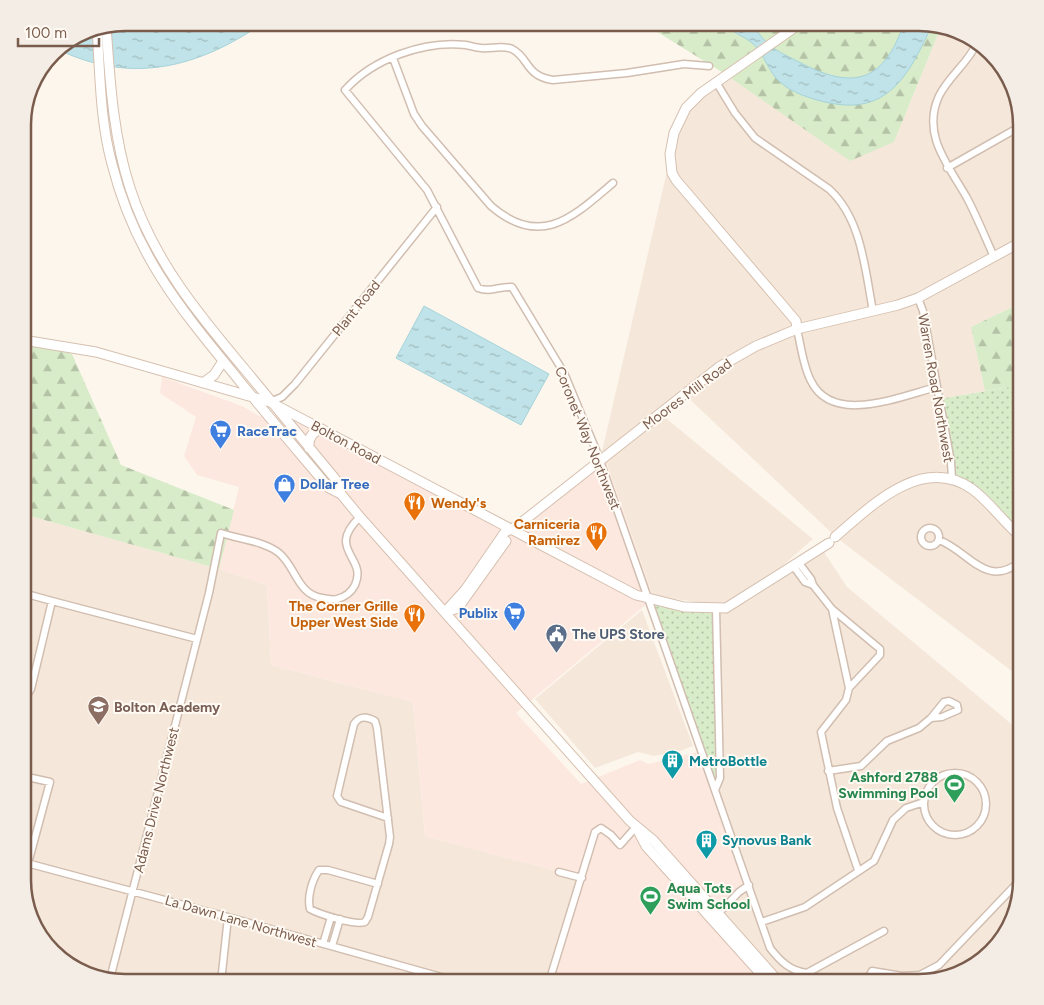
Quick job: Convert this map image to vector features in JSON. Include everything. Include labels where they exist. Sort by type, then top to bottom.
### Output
[{"type":"street","points":[[789,31],[716,82],[694,100],[679,119],[670,154],[672,173],[796,322],[811,381],[821,395],[834,403],[859,406],[937,387]]},
{"type":"street","points":[[107,33],[107,142],[116,179],[135,232],[159,277],[223,361],[329,488],[341,494]]},
{"type":"street","points":[[98,35],[107,94],[124,168],[137,209],[151,240],[181,291],[336,481],[341,494],[360,517],[636,827],[653,840],[762,974]]},
{"type":"street","name":"Coronet Way Northwest","points":[[709,66],[684,64],[627,73],[553,80],[544,79],[531,71],[519,55],[510,48],[482,48],[465,45],[428,47],[375,64],[356,78],[345,90],[427,190],[478,288],[486,291],[504,286],[512,287],[564,373],[600,460],[770,948],[778,958],[796,971],[807,973],[884,931]]},
{"type":"street","points":[[973,49],[968,59],[948,82],[936,106],[934,131],[947,168],[968,199],[994,257]]},
{"type":"street","points":[[393,58],[414,114],[422,126],[491,206],[502,215],[525,225],[537,226],[562,222],[576,214],[613,183]]},
{"type":"street","points":[[716,82],[735,113],[755,138],[829,189],[838,199],[857,234],[873,311]]},
{"type":"street","points":[[947,168],[1013,131]]},
{"type":"street","name":"Plant Road","points":[[270,402],[282,397],[295,384],[437,208]]},
{"type":"street","name":"Moores Mill Road","points":[[445,612],[465,590],[505,532],[512,530],[689,390],[737,356],[797,330],[918,298],[1013,247]]},
{"type":"street","name":"Warren Road Northwest","points":[[918,298],[923,311],[951,462],[952,479]]},
{"type":"street","name":"Bolton Road","points":[[31,341],[92,351],[270,402],[649,600],[684,607],[716,609]]},
{"type":"street","points":[[203,383],[214,375],[223,361]]},
{"type":"street","points":[[309,448],[311,436],[316,430],[322,429]]},
{"type":"street","points":[[716,790],[720,778],[716,609],[735,604],[797,565],[832,540],[867,509],[898,488],[927,478],[952,479],[974,490],[1013,528]]},
{"type":"street","name":"Adams Drive Northwest","points":[[112,973],[197,639],[221,534],[271,548],[286,561],[304,590],[320,598],[336,600],[349,594],[357,580],[356,570],[345,539],[346,532],[360,517]]},
{"type":"street","points":[[939,540],[956,548],[969,561],[984,569],[1005,570],[1013,566]]},
{"type":"street","points":[[797,565],[811,580],[813,586],[832,609],[880,649],[880,656],[849,688]]},
{"type":"street","points":[[31,595],[197,639]]},
{"type":"street","points":[[31,689],[52,601]]},
{"type":"street","points":[[832,609],[849,688],[846,700],[821,732],[837,808],[858,870]]},
{"type":"street","points":[[378,884],[328,870],[319,870],[315,876],[308,902],[310,909],[340,919],[357,923],[365,922],[378,884],[389,844],[388,818],[377,728],[375,721],[362,717],[357,719],[354,724],[337,796],[341,802],[388,818]]},
{"type":"street","points":[[828,771],[861,766],[887,741],[919,728],[932,718]]},
{"type":"street","points":[[957,773],[969,776],[978,784],[984,795],[985,807],[982,818],[974,827],[964,833],[952,834],[941,831],[932,824],[926,814],[924,802],[927,790],[934,780],[945,774],[957,773]]},
{"type":"street","points":[[31,778],[50,782],[31,843]]},
{"type":"street","points":[[762,922],[805,908],[858,870],[874,861],[893,820],[906,808],[924,802]]},
{"type":"street","points":[[552,974],[597,830],[605,829],[620,845],[636,827]]},
{"type":"street","name":"La Dawn Lane Northwest","points":[[31,864],[430,974]]},
{"type":"street","points":[[559,872],[582,878]]},
{"type":"street","points":[[716,917],[739,892],[749,886]]},
{"type":"street","points":[[920,974],[939,965],[1012,890]]},
{"type":"street","points":[[323,944],[331,916]]},
{"type":"street","points":[[222,974],[228,917]]},
{"type":"street","points":[[716,917],[771,974]]},
{"type":"street","points":[[332,946],[340,919]]},
{"type":"street","points":[[871,974],[872,972],[887,974]]},
{"type":"shaded area","points":[[938,33],[955,38],[966,44],[985,59],[997,73],[1006,89],[1013,119],[1013,307],[971,327],[985,391],[941,399],[962,485],[1013,533],[1013,672],[837,538],[683,393],[600,460],[681,111],[725,74],[894,142]]},
{"type":"shaded area","points":[[162,377],[242,406],[259,416],[287,414],[512,536],[606,461],[653,596],[648,603],[516,713],[581,784],[640,760],[648,764],[698,752],[748,883],[715,916],[774,974],[549,974],[579,877],[425,836],[413,702],[271,665],[267,585],[219,569],[239,487],[197,475],[184,456],[196,417],[160,393]]},
{"type":"shaded area","points":[[662,415],[813,539],[763,583],[719,605],[653,596],[606,461]]},
{"type":"shaded area","points":[[31,516],[219,569],[267,585],[271,665],[413,702],[425,836],[579,877],[550,974],[119,974],[95,969],[73,958],[55,942],[44,927],[38,916],[32,892]]},
{"type":"shaded area","points":[[822,549],[847,587],[1013,725],[1013,886],[1011,898],[1008,910],[997,932],[971,958],[955,967],[925,974],[774,974],[715,916],[748,883],[649,603],[713,614],[748,601]]},
{"type":"shaded area","points":[[642,610],[693,746],[677,752],[654,756],[638,752],[595,768],[535,699]]},
{"type":"green space","points":[[656,31],[925,31],[938,33],[894,142],[850,161],[725,74]]},
{"type":"green space","points":[[1013,307],[1013,386],[985,391],[971,327]]},
{"type":"green space","points":[[31,344],[72,354],[121,465],[234,510],[219,569],[31,516]]},
{"type":"green space","points":[[1013,386],[1013,533],[990,513],[975,496],[949,481],[954,465],[940,399]]},
{"type":"green space","points":[[649,600],[716,609],[718,787]]},
{"type":"water","points":[[126,31],[251,31],[214,51],[189,60],[163,66],[138,68],[111,66],[84,60],[66,53],[89,38],[107,33]]},
{"type":"water","points":[[733,31],[757,31],[773,48],[801,63],[820,72],[837,77],[852,78],[865,75],[877,69],[887,58],[901,31],[929,32],[905,75],[894,88],[880,97],[865,103],[847,105],[813,99],[785,86],[772,73],[763,56],[751,42]]},
{"type":"water","points":[[424,306],[549,374],[521,425],[396,358]]},
{"type":"place","name":"RaceTrac","points":[[221,450]]},
{"type":"place","name":"Dollar Tree","points":[[284,503]]},
{"type":"place","name":"Wendy's","points":[[415,522]]},
{"type":"place","name":"Carniceria Ramirez","points":[[596,551]]},
{"type":"place","name":"Publix","points":[[514,632]]},
{"type":"place","name":"The Corner Grille Upper West Side","points":[[414,633]]},
{"type":"place","name":"The UPS Store","points":[[556,653]]},
{"type":"place","name":"Bolton Academy","points":[[98,726]]},
{"type":"place","name":"MetroBottle","points":[[673,780]]},
{"type":"place","name":"Ashford 2788 Swimming Pool","points":[[954,804]]},
{"type":"place","name":"Synovus Bank","points":[[706,859]]},
{"type":"place","name":"Aqua Tots Swim School","points":[[651,915]]}]
